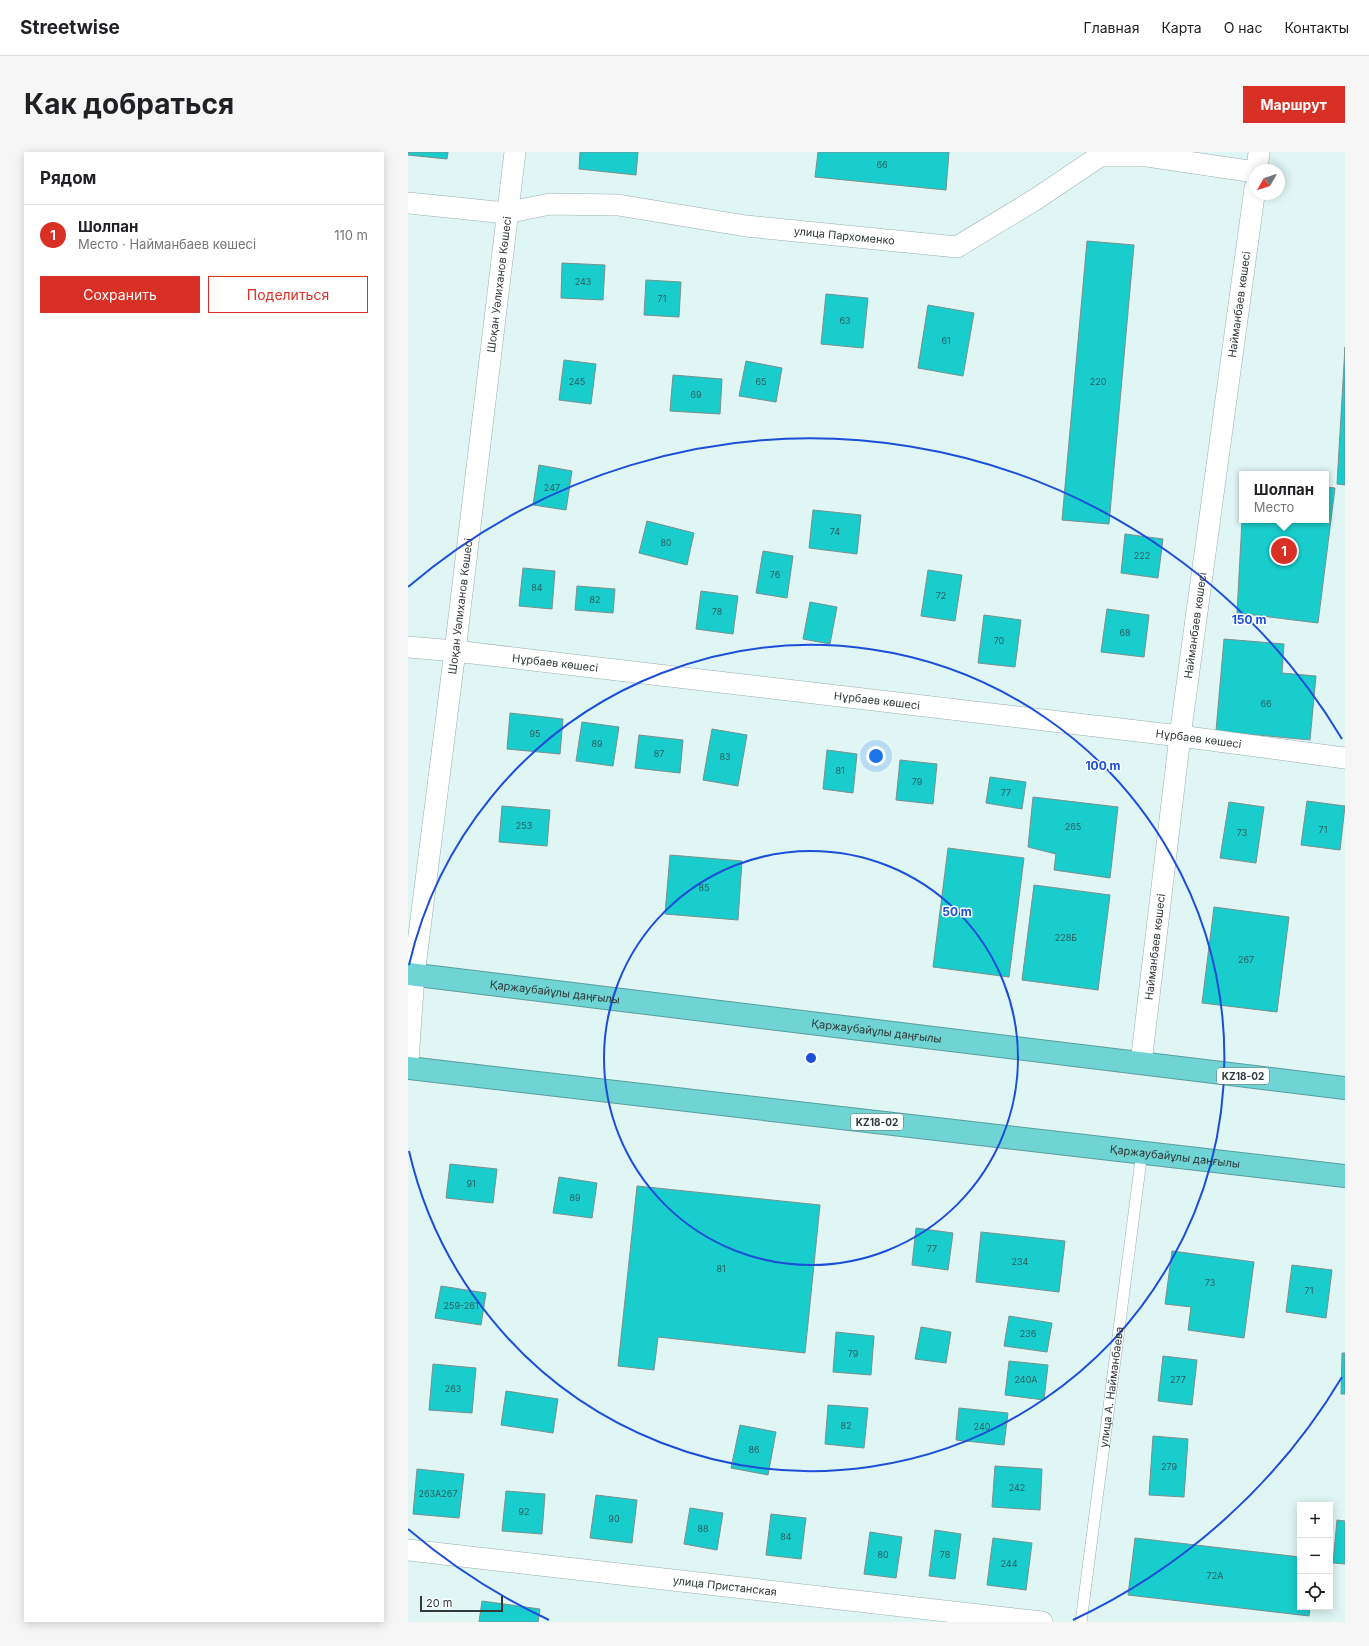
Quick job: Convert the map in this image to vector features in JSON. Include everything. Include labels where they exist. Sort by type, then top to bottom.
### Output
[{"type":"highway","name":"Қаржаубайұлы даңғылы","points":[[411,974],[1345,1088]]},
{"type":"highway","name":"Қаржаубайұлы даңғылы","points":[[408,1068],[1345,1176]]},
{"type":"street","name":"Шоқан Уәлиханов Көшесі","points":[[408,1060],[411,974],[455,651],[506,213],[515,152]]},
{"type":"street","points":[[1257,164],[1259,152]]},
{"type":"street","name":"улица Пархоменко","points":[[408,203],[506,213],[550,204],[618,205],[746,226],[957,248],[1036,199],[1100,156],[1147,156],[1249,170]]},
{"type":"street","name":"Найманбаев көшесі","points":[[1141,1063],[1180,736],[1253,200]]},
{"type":"street","name":"Нұрбаев көшесі","points":[[408,647],[455,651],[1180,736],[1345,758]]},
{"type":"street","name":"улица Пристанская","points":[[408,1550],[1042,1622]]},
{"type":"lane","name":"улица А. Найманбаева","points":[[1081,1622],[1142,1152]]},
{"type":"building","points":[[408,152],[448,152],[447,159],[408,155]]},
{"type":"building","points":[[580,152],[638,152],[636,175],[579,169]]},
{"type":"building","points":[[818,152],[949,152],[946,190],[815,177]]},
{"type":"building","points":[[1087,241],[1134,245],[1109,524],[1062,520]]},
{"type":"building","points":[[562,263],[605,265],[603,300],[561,298]]},
{"type":"building","points":[[646,280],[681,282],[679,317],[644,315]]},
{"type":"building","points":[[826,294],[868,298],[863,348],[821,344]]},
{"type":"building","points":[[928,305],[974,313],[963,376],[918,368]]},
{"type":"building","points":[[1345,347],[1345,485],[1337,484]]},
{"type":"building","points":[[564,360],[596,364],[591,404],[559,400]]},
{"type":"building","points":[[746,361],[782,368],[776,402],[739,396]]},
{"type":"building","points":[[673,375],[722,379],[720,414],[670,411]]},
{"type":"building","points":[[539,465],[572,471],[566,510],[533,505]]},
{"type":"building","points":[[1329,487],[1335,488],[1318,623],[1237,613],[1242,523],[1329,523]]},
{"type":"building","points":[[813,510],[861,515],[857,554],[809,548]]},
{"type":"building","points":[[647,521],[694,533],[687,565],[639,553]]},
{"type":"building","points":[[1125,534],[1163,539],[1158,578],[1121,573]]},
{"type":"building","points":[[763,551],[793,556],[787,598],[756,593]]},
{"type":"building","points":[[523,568],[555,571],[552,609],[519,606]]},
{"type":"building","points":[[928,570],[962,575],[955,621],[921,616]]},
{"type":"building","points":[[577,586],[615,589],[613,613],[575,610]]},
{"type":"building","points":[[701,591],[738,596],[733,634],[696,629]]},
{"type":"building","points":[[810,602],[837,607],[830,644],[803,639]]},
{"type":"building","points":[[1107,609],[1149,615],[1144,657],[1101,652]]},
{"type":"building","points":[[984,615],[1021,620],[1015,667],[978,663]]},
{"type":"building","points":[[1224,639],[1284,644],[1282,673],[1316,676],[1310,740],[1216,731]]},
{"type":"building","points":[[510,713],[563,719],[560,754],[507,749]]},
{"type":"building","points":[[582,722],[619,727],[613,766],[576,761]]},
{"type":"building","points":[[712,729],[747,735],[738,786],[703,780]]},
{"type":"building","points":[[639,735],[683,740],[680,773],[635,768]]},
{"type":"building","points":[[827,750],[857,754],[853,793],[823,789]]},
{"type":"building","points":[[900,760],[937,764],[933,804],[896,800]]},
{"type":"building","points":[[990,777],[1026,782],[1022,809],[986,803]]},
{"type":"building","points":[[1033,797],[1118,807],[1110,878],[1054,870],[1056,854],[1028,847]]},
{"type":"building","points":[[1307,801],[1345,806],[1340,850],[1301,845]]},
{"type":"building","points":[[1229,802],[1264,807],[1256,863],[1220,858]]},
{"type":"building","points":[[502,806],[550,810],[547,846],[499,842]]},
{"type":"building","points":[[948,848],[1024,858],[1009,977],[933,967]]},
{"type":"building","points":[[670,855],[742,861],[738,920],[665,914]]},
{"type":"building","points":[[1034,885],[1110,895],[1098,990],[1022,980]]},
{"type":"building","points":[[1214,907],[1289,917],[1277,1012],[1202,1003]]},
{"type":"building","points":[[450,1164],[497,1169],[493,1203],[446,1198]]},
{"type":"building","points":[[559,1177],[597,1183],[592,1218],[553,1213]]},
{"type":"building","points":[[637,1186],[820,1205],[805,1353],[658,1337],[654,1370],[618,1366]]},
{"type":"building","points":[[916,1228],[953,1233],[948,1270],[912,1265]]},
{"type":"building","points":[[981,1232],[1065,1241],[1059,1292],[976,1282]]},
{"type":"building","points":[[1172,1251],[1254,1262],[1244,1338],[1188,1330],[1191,1307],[1165,1304]]},
{"type":"building","points":[[1292,1265],[1332,1270],[1326,1318],[1286,1312]]},
{"type":"building","points":[[441,1286],[486,1293],[481,1325],[435,1318]]},
{"type":"building","points":[[1009,1316],[1052,1323],[1047,1352],[1004,1346]]},
{"type":"building","points":[[921,1327],[951,1332],[946,1363],[915,1359]]},
{"type":"building","points":[[836,1332],[874,1336],[871,1375],[833,1372]]},
{"type":"building","points":[[1342,1353],[1345,1353],[1345,1394],[1341,1394]]},
{"type":"building","points":[[1163,1356],[1197,1360],[1192,1405],[1158,1401]]},
{"type":"building","points":[[1009,1361],[1048,1365],[1044,1400],[1005,1395]]},
{"type":"building","points":[[433,1364],[476,1368],[472,1413],[429,1410]]},
{"type":"building","points":[[506,1391],[558,1399],[553,1433],[501,1425]]},
{"type":"building","points":[[828,1405],[868,1408],[864,1448],[825,1444]]},
{"type":"building","points":[[959,1408],[1008,1413],[1004,1445],[956,1440]]},
{"type":"building","points":[[740,1425],[776,1432],[768,1475],[731,1468]]},
{"type":"building","points":[[1153,1436],[1188,1439],[1184,1497],[1149,1495]]},
{"type":"building","points":[[995,1466],[1042,1469],[1040,1510],[992,1507]]},
{"type":"building","points":[[417,1469],[464,1474],[459,1518],[413,1514]]},
{"type":"building","points":[[506,1491],[545,1494],[542,1534],[502,1531]]},
{"type":"building","points":[[596,1495],[637,1500],[632,1543],[590,1538]]},
{"type":"building","points":[[690,1508],[723,1513],[717,1550],[684,1544]]},
{"type":"building","points":[[771,1514],[806,1518],[801,1559],[766,1555]]},
{"type":"building","points":[[1337,1520],[1345,1521],[1345,1564],[1333,1563]]},
{"type":"building","points":[[935,1530],[961,1534],[955,1579],[929,1576]]},
{"type":"building","points":[[870,1532],[902,1537],[896,1578],[864,1574]]},
{"type":"building","points":[[993,1538],[1032,1543],[1026,1590],[987,1585]]},
{"type":"building","points":[[1135,1538],[1297,1557],[1297,1610],[1310,1610],[1309,1616],[1128,1595]]},
{"type":"building","points":[[482,1601],[540,1609],[538,1622],[479,1622]]},
{"type":"place","name":"Шолпан","points":[[1284,551]]}]
